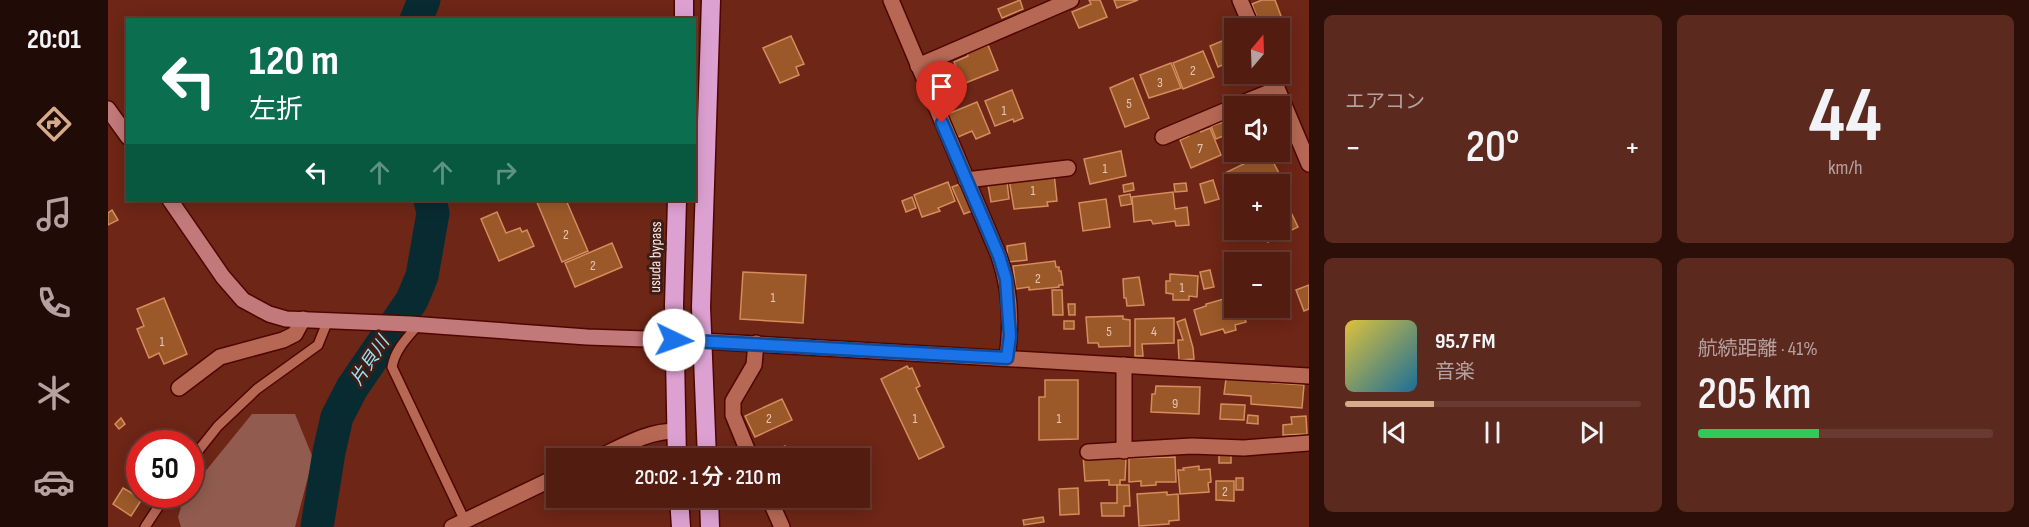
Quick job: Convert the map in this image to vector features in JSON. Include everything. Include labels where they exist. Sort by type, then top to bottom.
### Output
[{"type":"highway","points":[[684,0],[684,18]]},
{"type":"highway","points":[[707,448],[701,307],[711,0]]},
{"type":"highway","name":"usuda bypass","points":[[676,201],[674,340],[677,448]]},
{"type":"highway","points":[[680,508],[681,527]]},
{"type":"highway","points":[[709,508],[710,527]]},
{"type":"main road","points":[[108,109],[126,134]]},
{"type":"main road","points":[[171,201],[243,300],[268,314],[286,319],[415,324],[587,337],[703,341]]},
{"type":"street","points":[[891,0],[999,256],[1006,279],[1010,336],[1007,358]]},
{"type":"street","points":[[918,66],[1071,0]]},
{"type":"street","points":[[1240,0],[1248,18]]},
{"type":"street","points":[[1275,84],[1309,164]]},
{"type":"street","points":[[1261,96],[1277,89]]},
{"type":"street","points":[[1163,136],[1224,111]]},
{"type":"street","points":[[966,180],[1068,168]]},
{"type":"street","points":[[179,388],[220,357],[283,340],[295,333],[303,319]]},
{"type":"street","points":[[703,341],[1309,376]]},
{"type":"street","points":[[746,448],[733,415],[733,400],[754,365],[756,343]]},
{"type":"street","points":[[1124,365],[1124,451]]},
{"type":"street","points":[[619,448],[649,434],[676,431]]},
{"type":"street","points":[[1088,452],[1192,446],[1244,448],[1309,443]]},
{"type":"street","points":[[458,524],[546,482]]},
{"type":"street","points":[[773,508],[782,527]]},
{"type":"lane","points":[[204,444],[257,389],[318,345],[328,320]]},
{"type":"lane","points":[[415,324],[394,357],[392,367],[458,524]]},
{"type":"lane","points":[[145,527],[157,508]]},
{"type":"shaded area","points":[[252,414],[295,414],[313,458],[295,527],[181,527],[178,517],[181,508],[204,508],[204,473]]},
{"type":"building","points":[[1020,0],[1023,9],[1002,18],[998,9]]},
{"type":"building","points":[[1089,0],[1100,0],[1107,17],[1079,28],[1072,12],[1091,4]]},
{"type":"building","points":[[1114,0],[1138,0],[1117,8]]},
{"type":"building","points":[[1262,0],[1275,0],[1282,18],[1257,18],[1252,4]]},
{"type":"building","points":[[791,36],[804,64],[796,67],[799,75],[780,83],[763,48]]},
{"type":"building","points":[[1224,40],[1224,64],[1218,67],[1210,46]]},
{"type":"building","points":[[988,45],[998,70],[963,84],[954,62],[968,56],[967,53]]},
{"type":"building","points":[[1203,51],[1214,77],[1183,89],[1173,63]]},
{"type":"building","points":[[1171,63],[1181,88],[1149,98],[1140,75]]},
{"type":"building","points":[[1133,78],[1149,118],[1125,127],[1110,88]]},
{"type":"building","points":[[954,90],[959,103],[946,108],[941,95]]},
{"type":"building","points":[[1012,90],[1023,118],[995,126],[985,101]]},
{"type":"building","points":[[977,102],[990,133],[976,139],[972,131],[958,137],[948,114]]},
{"type":"building","points":[[1223,122],[1224,136],[1216,139],[1211,126]]},
{"type":"building","points":[[1200,128],[1201,132],[1210,128],[1221,155],[1191,168],[1180,140],[1189,136],[1188,133]]},
{"type":"building","points":[[1121,151],[1126,176],[1090,184],[1084,159]]},
{"type":"building","points":[[1248,162],[1273,162],[1279,174],[1225,174]]},
{"type":"building","points":[[1054,173],[1057,201],[1047,202],[1048,206],[1014,209],[1009,179]]},
{"type":"building","points":[[1213,180],[1219,199],[1205,203],[1200,184]]},
{"type":"building","points":[[948,182],[955,201],[938,208],[940,211],[922,217],[914,195]]},
{"type":"building","points":[[1007,182],[1009,199],[991,202],[988,185]]},
{"type":"building","points":[[1133,183],[1134,190],[1124,192],[1123,185]]},
{"type":"building","points":[[1186,183],[1187,191],[1175,192],[1174,184]]},
{"type":"building","points":[[960,184],[972,211],[964,214],[952,187]]},
{"type":"building","points":[[1173,192],[1175,209],[1187,207],[1189,225],[1176,226],[1175,221],[1153,224],[1151,220],[1134,222],[1132,197]]},
{"type":"building","points":[[1130,194],[1132,204],[1121,206],[1119,196]]},
{"type":"building","points":[[912,197],[916,208],[906,212],[902,201]]},
{"type":"building","points":[[1106,199],[1110,227],[1083,231],[1079,203]]},
{"type":"building","points":[[536,201],[566,201],[588,251],[562,262]]},
{"type":"building","points":[[112,210],[118,220],[108,225],[108,213]]},
{"type":"building","points":[[1290,210],[1298,227],[1290,231]]},
{"type":"building","points":[[497,212],[506,233],[520,228],[522,232],[527,230],[534,246],[499,261],[481,219]]},
{"type":"building","points":[[612,243],[622,267],[575,287],[565,263]]},
{"type":"building","points":[[1025,243],[1027,260],[1008,262],[1007,246]]},
{"type":"building","points":[[1055,261],[1056,267],[1059,267],[1061,271],[1063,285],[1029,290],[1029,287],[1016,289],[1013,266]]},
{"type":"building","points":[[1210,270],[1214,287],[1204,289],[1200,272]]},
{"type":"building","points":[[743,272],[806,275],[803,323],[740,319]]},
{"type":"building","points":[[1170,274],[1198,276],[1197,297],[1189,296],[1189,300],[1173,300],[1173,294],[1166,293],[1166,281],[1170,281]]},
{"type":"building","points":[[1139,277],[1144,305],[1127,306],[1123,279]]},
{"type":"building","points":[[1309,285],[1309,309],[1304,311],[1296,290]]},
{"type":"building","points":[[1052,290],[1062,290],[1063,315],[1053,315]]},
{"type":"building","points":[[164,298],[187,354],[164,364],[159,353],[149,358],[137,329],[144,326],[137,309]]},
{"type":"building","points":[[1224,299],[1224,318],[1245,318],[1246,322],[1235,325],[1236,330],[1225,333],[1223,329],[1201,335],[1194,310]]},
{"type":"building","points":[[1068,304],[1075,304],[1075,315],[1069,315]]},
{"type":"building","points":[[1123,316],[1123,319],[1130,320],[1130,346],[1099,347],[1098,343],[1088,343],[1086,317]]},
{"type":"building","points":[[1174,318],[1174,343],[1142,344],[1143,356],[1135,356],[1135,319]]},
{"type":"building","points":[[1185,319],[1194,359],[1179,360],[1178,340],[1183,340],[1177,322]]},
{"type":"building","points":[[1064,321],[1074,321],[1074,329],[1064,329]]},
{"type":"building","points":[[907,366],[909,369],[912,368],[920,386],[916,388],[944,447],[919,459],[881,379]]},
{"type":"building","points":[[1226,379],[1304,385],[1302,408],[1251,404],[1251,396],[1224,394]]},
{"type":"building","points":[[1045,380],[1078,380],[1078,439],[1039,440],[1039,397],[1045,397]]},
{"type":"building","points":[[1156,386],[1200,387],[1199,414],[1151,412],[1152,394],[1155,394]]},
{"type":"building","points":[[782,399],[792,420],[755,437],[745,416]]},
{"type":"building","points":[[1221,404],[1245,405],[1244,420],[1220,419]]},
{"type":"building","points":[[1248,415],[1258,416],[1258,424],[1247,423]]},
{"type":"building","points":[[1306,416],[1307,434],[1283,435],[1283,425],[1292,424],[1291,417]]},
{"type":"building","points":[[121,418],[125,424],[119,429],[115,424]]},
{"type":"building","points":[[1219,449],[1231,449],[1231,463],[1219,463]]},
{"type":"building","points":[[1083,455],[1098,458],[1126,458],[1125,480],[1120,480],[1120,485],[1109,485],[1109,480],[1085,481]]},
{"type":"building","points":[[1175,457],[1176,482],[1156,482],[1156,485],[1141,486],[1141,481],[1129,482],[1129,458]]},
{"type":"building","points":[[1199,466],[1199,470],[1210,469],[1209,492],[1180,494],[1178,470]]},
{"type":"building","points":[[1236,478],[1243,478],[1243,490],[1236,490]]},
{"type":"building","points":[[1216,481],[1234,481],[1234,501],[1216,500]]},
{"type":"building","points":[[1117,485],[1129,485],[1130,506],[1124,506],[1124,516],[1102,516],[1101,503],[1117,503]]},
{"type":"building","points":[[123,488],[126,490],[126,508],[136,508],[131,516],[113,504]]},
{"type":"building","points":[[1078,488],[1079,514],[1060,515],[1059,489]]},
{"type":"building","points":[[1167,492],[1167,495],[1178,494],[1179,520],[1169,521],[1169,524],[1139,526],[1137,494]]},
{"type":"building","points":[[1043,517],[1044,522],[1024,525],[1023,520]]},
{"type":"waterway","name":"片貝川","points":[[417,18],[424,0]]},
{"type":"waterway","name":"片貝川","points":[[317,527],[337,417],[352,388],[412,300],[422,276],[433,213],[430,201]]},
{"type":"route","points":[[674,340],[727,341],[1007,358],[1010,336],[1006,279],[999,256],[942,123]]}]
